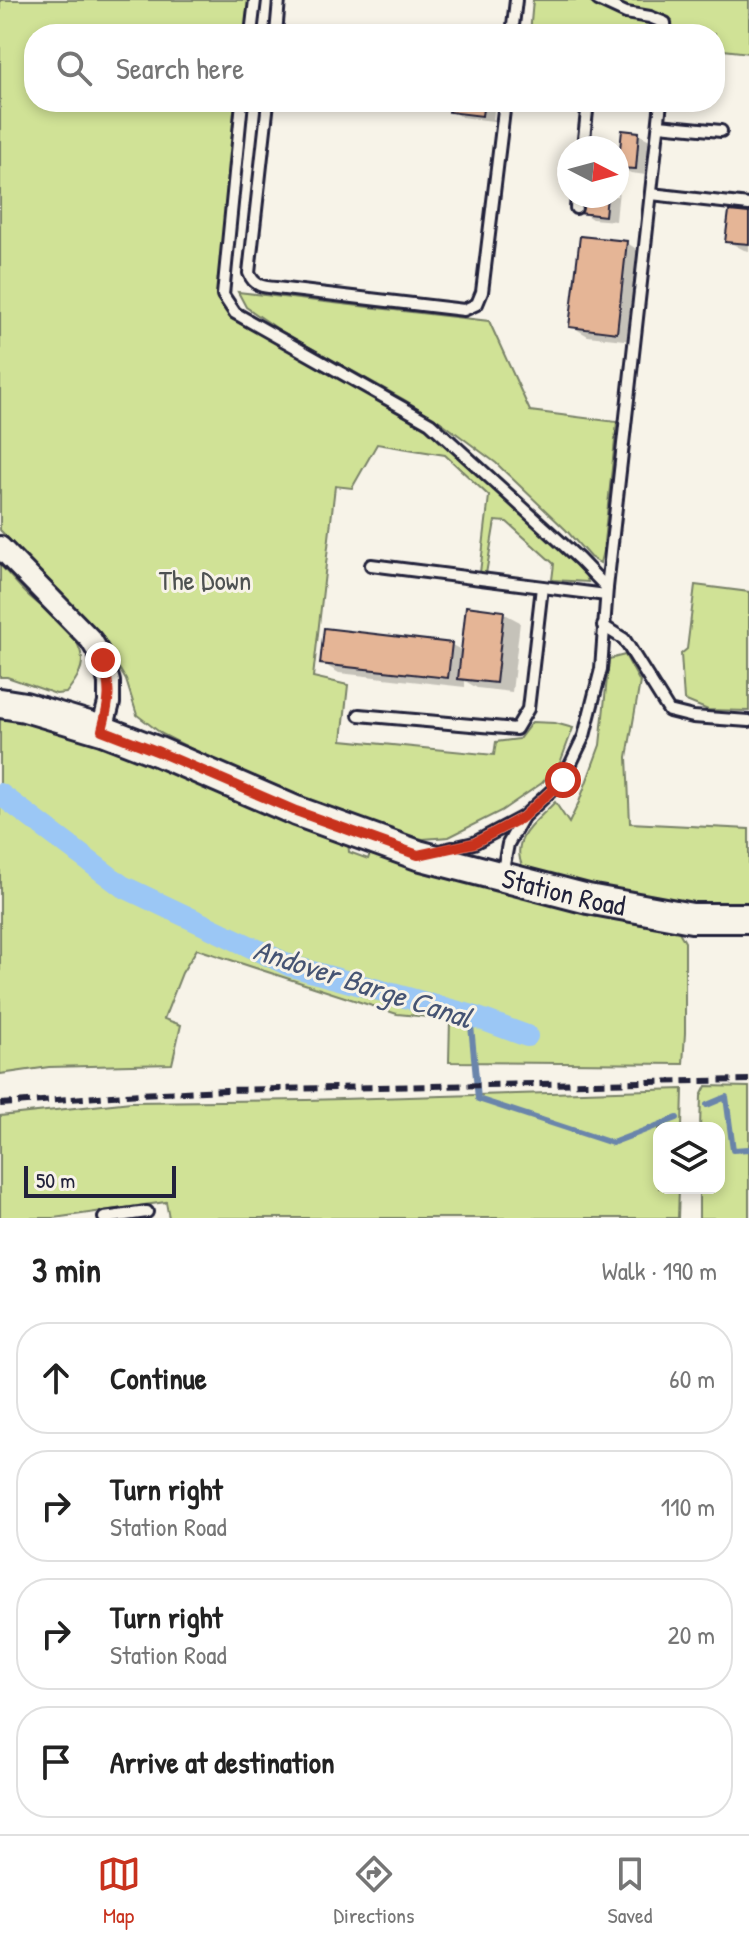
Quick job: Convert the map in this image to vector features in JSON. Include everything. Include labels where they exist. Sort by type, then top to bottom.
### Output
[{"type":"street","points":[[0,547],[91,640],[103,660],[109,682],[109,703],[102,730]]},
{"type":"street","name":"Station Road","points":[[0,703],[25,707],[102,730],[296,811],[418,855],[588,899],[692,918],[749,918]]},
{"type":"lane","points":[[252,24],[255,0]]},
{"type":"lane","points":[[277,24],[279,0]]},
{"type":"lane","points":[[513,24],[516,0]]},
{"type":"lane","points":[[598,0],[626,13],[650,17],[665,24]]},
{"type":"lane","points":[[241,112],[223,295],[235,313],[430,423],[579,559],[606,592]]},
{"type":"lane","points":[[267,112],[249,273],[252,281],[259,286],[464,310],[477,304],[482,292],[504,112]]},
{"type":"lane","points":[[584,136],[587,112]]},
{"type":"lane","points":[[418,855],[474,843],[523,817],[563,780],[584,736],[601,669],[606,592],[660,112]]},
{"type":"lane","points":[[659,125],[721,131]]},
{"type":"lane","points":[[651,194],[749,205]]},
{"type":"lane","points":[[371,565],[606,592]]},
{"type":"lane","points":[[359,715],[516,729],[528,709],[542,587]]},
{"type":"lane","points":[[603,626],[624,639],[669,711],[693,717],[749,721]]},
{"type":"lane","points":[[502,876],[508,844],[523,817]]},
{"type":"lane","points":[[104,1218],[147,1212]]},
{"type":"green space","name":"The Down","points":[[0,0],[258,0],[255,24],[24,24],[24,112],[245,112],[223,295],[235,313],[424,426],[565,553],[588,582],[552,580],[554,564],[507,522],[495,521],[486,574],[480,573],[489,496],[445,455],[377,444],[352,488],[335,486],[313,677],[348,685],[342,740],[494,755],[496,742],[519,739],[532,722],[555,723],[573,728],[560,763],[542,783],[501,811],[449,837],[423,839],[397,834],[291,799],[162,734],[137,715],[126,680],[93,625],[0,530]]},
{"type":"green space","points":[[533,0],[749,0],[749,53],[725,50],[725,24],[531,24]]},
{"type":"green space","points":[[238,292],[489,321],[530,411],[617,422],[600,563],[590,557],[496,463],[441,422],[281,331],[246,307]]},
{"type":"green space","points":[[0,565],[68,630],[80,648],[81,668],[66,693],[56,694],[0,677]]},
{"type":"green space","points":[[695,585],[749,592],[749,711],[708,710],[684,700],[681,654],[687,649]]},
{"type":"green space","points":[[625,655],[640,682],[627,757],[630,823],[749,829],[749,912],[639,904],[523,868],[519,848],[522,839],[555,802],[569,823],[600,745],[609,659]]},
{"type":"green space","points":[[0,713],[65,729],[348,842],[349,852],[368,859],[371,851],[668,924],[679,932],[685,942],[683,1064],[449,1062],[450,1019],[397,1014],[197,949],[182,973],[164,1019],[181,1025],[172,1064],[49,1067],[0,1074]]},
{"type":"green space","points":[[706,1086],[749,1087],[749,1218],[699,1218],[699,1194],[725,1194],[725,1122],[700,1122],[701,1096]]},
{"type":"green space","points":[[683,1089],[682,1122],[653,1122],[653,1194],[679,1194],[678,1218],[169,1218],[166,1202],[54,1218],[0,1218],[0,1116],[131,1102]]},
{"type":"building","points":[[449,112],[483,112],[482,116]]},
{"type":"building","points":[[622,130],[639,132],[636,169],[629,169],[629,136],[621,136]]},
{"type":"building","points":[[580,208],[606,208],[605,216],[579,213]]},
{"type":"building","points":[[729,211],[749,213],[749,244],[725,242]]},
{"type":"building","points":[[580,236],[627,241],[617,333],[569,327]]},
{"type":"building","points":[[466,606],[504,611],[496,683],[458,679]]},
{"type":"building","points":[[324,628],[452,643],[448,678],[320,664]]},
{"type":"waterway","name":"Andover Barge Canal","points":[[0,794],[122,886],[291,966],[470,1015],[527,1036]]},
{"type":"waterway","points":[[470,1015],[478,1099],[612,1143],[677,1118]]},
{"type":"waterway","points":[[707,1105],[726,1097],[733,1150],[749,1149]]},
{"type":"railway","points":[[0,1104],[226,1090],[749,1080]]},
{"type":"route","points":[[103,660],[109,682],[109,703],[102,730],[296,811],[418,855],[474,843],[523,817],[563,780]]}]
